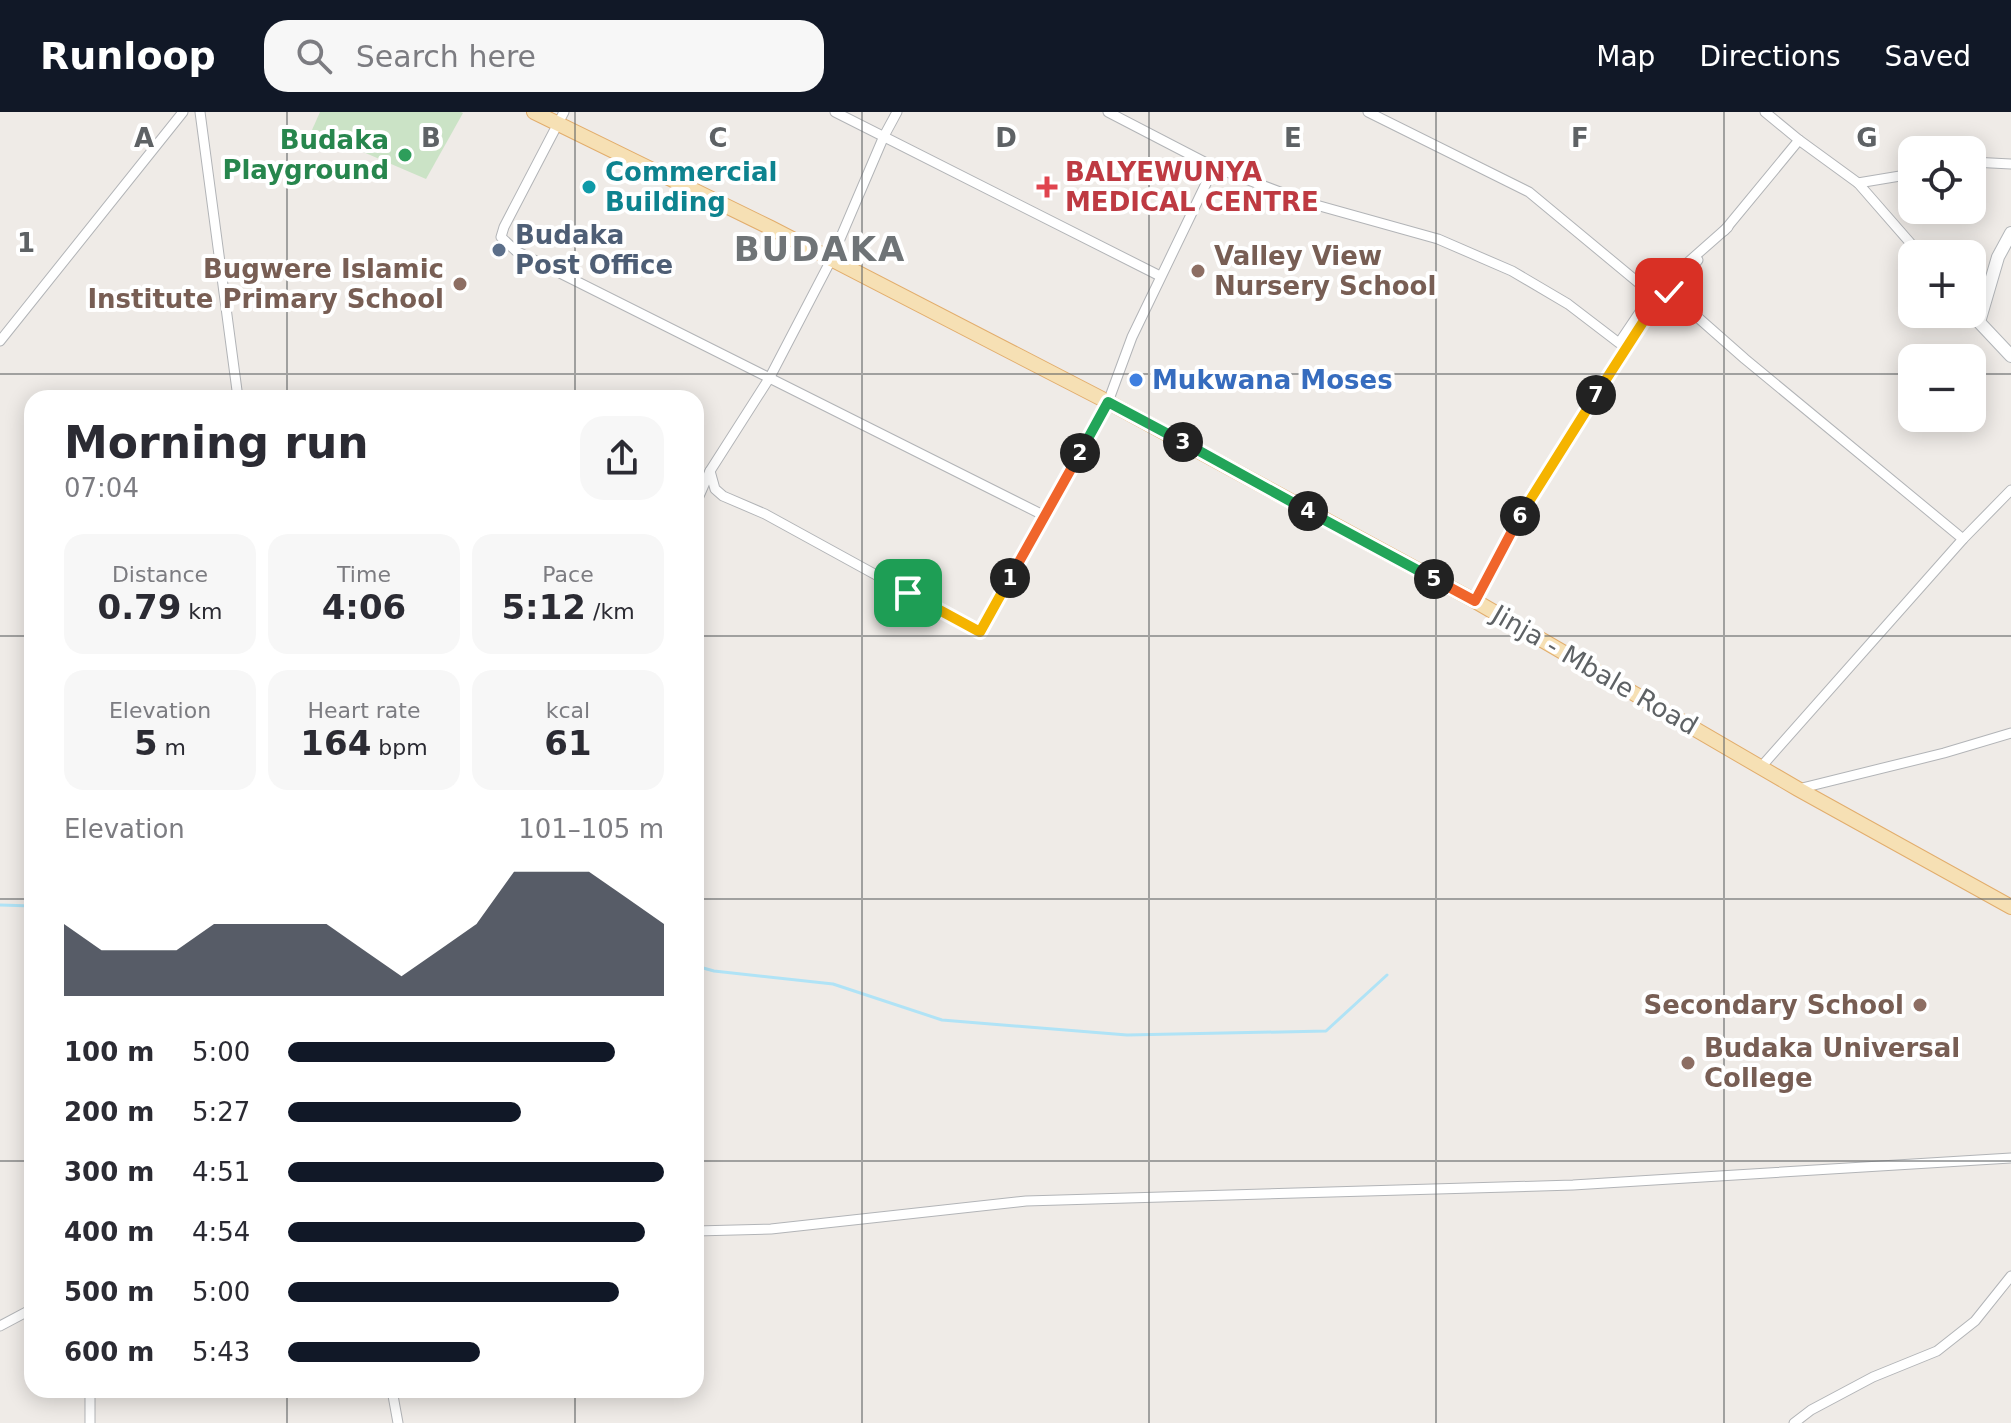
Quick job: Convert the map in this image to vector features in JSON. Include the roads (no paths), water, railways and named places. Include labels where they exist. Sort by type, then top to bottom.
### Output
[{"type":"main road","name":"Jinja - Mbale Road","points":[[534,112],[561,119],[664,175],[1108,402],[1475,601],[1798,789],[2011,907]]},
{"type":"street","points":[[0,341],[183,112]]},
{"type":"street","points":[[200,112],[237,390]]},
{"type":"street","points":[[835,112],[1160,276]]},
{"type":"street","points":[[704,485],[770,377],[831,260],[897,112]]},
{"type":"street","points":[[1108,112],[1214,167],[1309,203],[1438,239],[1512,271],[1568,304],[1619,343],[1652,294],[1728,227]]},
{"type":"street","points":[[1368,112],[1529,192],[1652,294],[1669,292],[1745,359],[1963,539]]},
{"type":"street","points":[[1765,112],[1858,183],[1908,240]]},
{"type":"street","points":[[561,119],[514,205],[501,237],[516,251],[1045,516]]},
{"type":"street","points":[[1475,601],[1531,494],[1643,322],[1728,227],[1799,140]]},
{"type":"street","points":[[1986,163],[2011,164]]},
{"type":"street","points":[[710,471],[715,489],[723,496],[765,514],[980,632],[1108,402],[1132,337],[1214,167]]},
{"type":"street","points":[[1858,183],[1898,176]]},
{"type":"street","points":[[1986,289],[2011,233]]},
{"type":"street","points":[[1984,328],[2011,356]]},
{"type":"street","points":[[1761,767],[1963,539],[2011,490]]},
{"type":"street","points":[[1798,789],[2011,733]]},
{"type":"street","points":[[704,1231],[771,1229],[1026,1201],[1573,1185],[2011,1158]]},
{"type":"street","points":[[1794,1423],[1811,1410],[1873,1377],[1937,1351],[1975,1321],[2011,1276]]},
{"type":"street","points":[[0,1326],[24,1313]]},
{"type":"street","points":[[90,1398],[90,1423]]},
{"type":"street","points":[[393,1398],[398,1423]]},
{"type":"waterway","points":[[0,905],[24,906]]},
{"type":"waterway","points":[[704,968],[833,984],[942,1020],[1127,1035],[1326,1031],[1387,975]]},
{"type":"place","name":"Budaka Playground","points":[[405,155]]},
{"type":"place","name":"Commercial Building","points":[[589,187]]},
{"type":"place","name":"BALYEWUNYA MEDICAL CENTRE","points":[[1047,187]]},
{"type":"place","name":"Budaka Post Office","points":[[499,250]]},
{"type":"place","name":"Valley View Nursery School","points":[[1198,271]]},
{"type":"place","name":"Bugwere Islamic Institute Primary School","points":[[460,284]]},
{"type":"place","name":"Mukwana Moses","points":[[1136,380]]},
{"type":"place","name":"Secondary School","points":[[1920,1005]]},
{"type":"place","name":"Budaka Universal College","points":[[1688,1063]]},
{"type":"district","name":"BUDAKA","points":[[820,249]]}]
